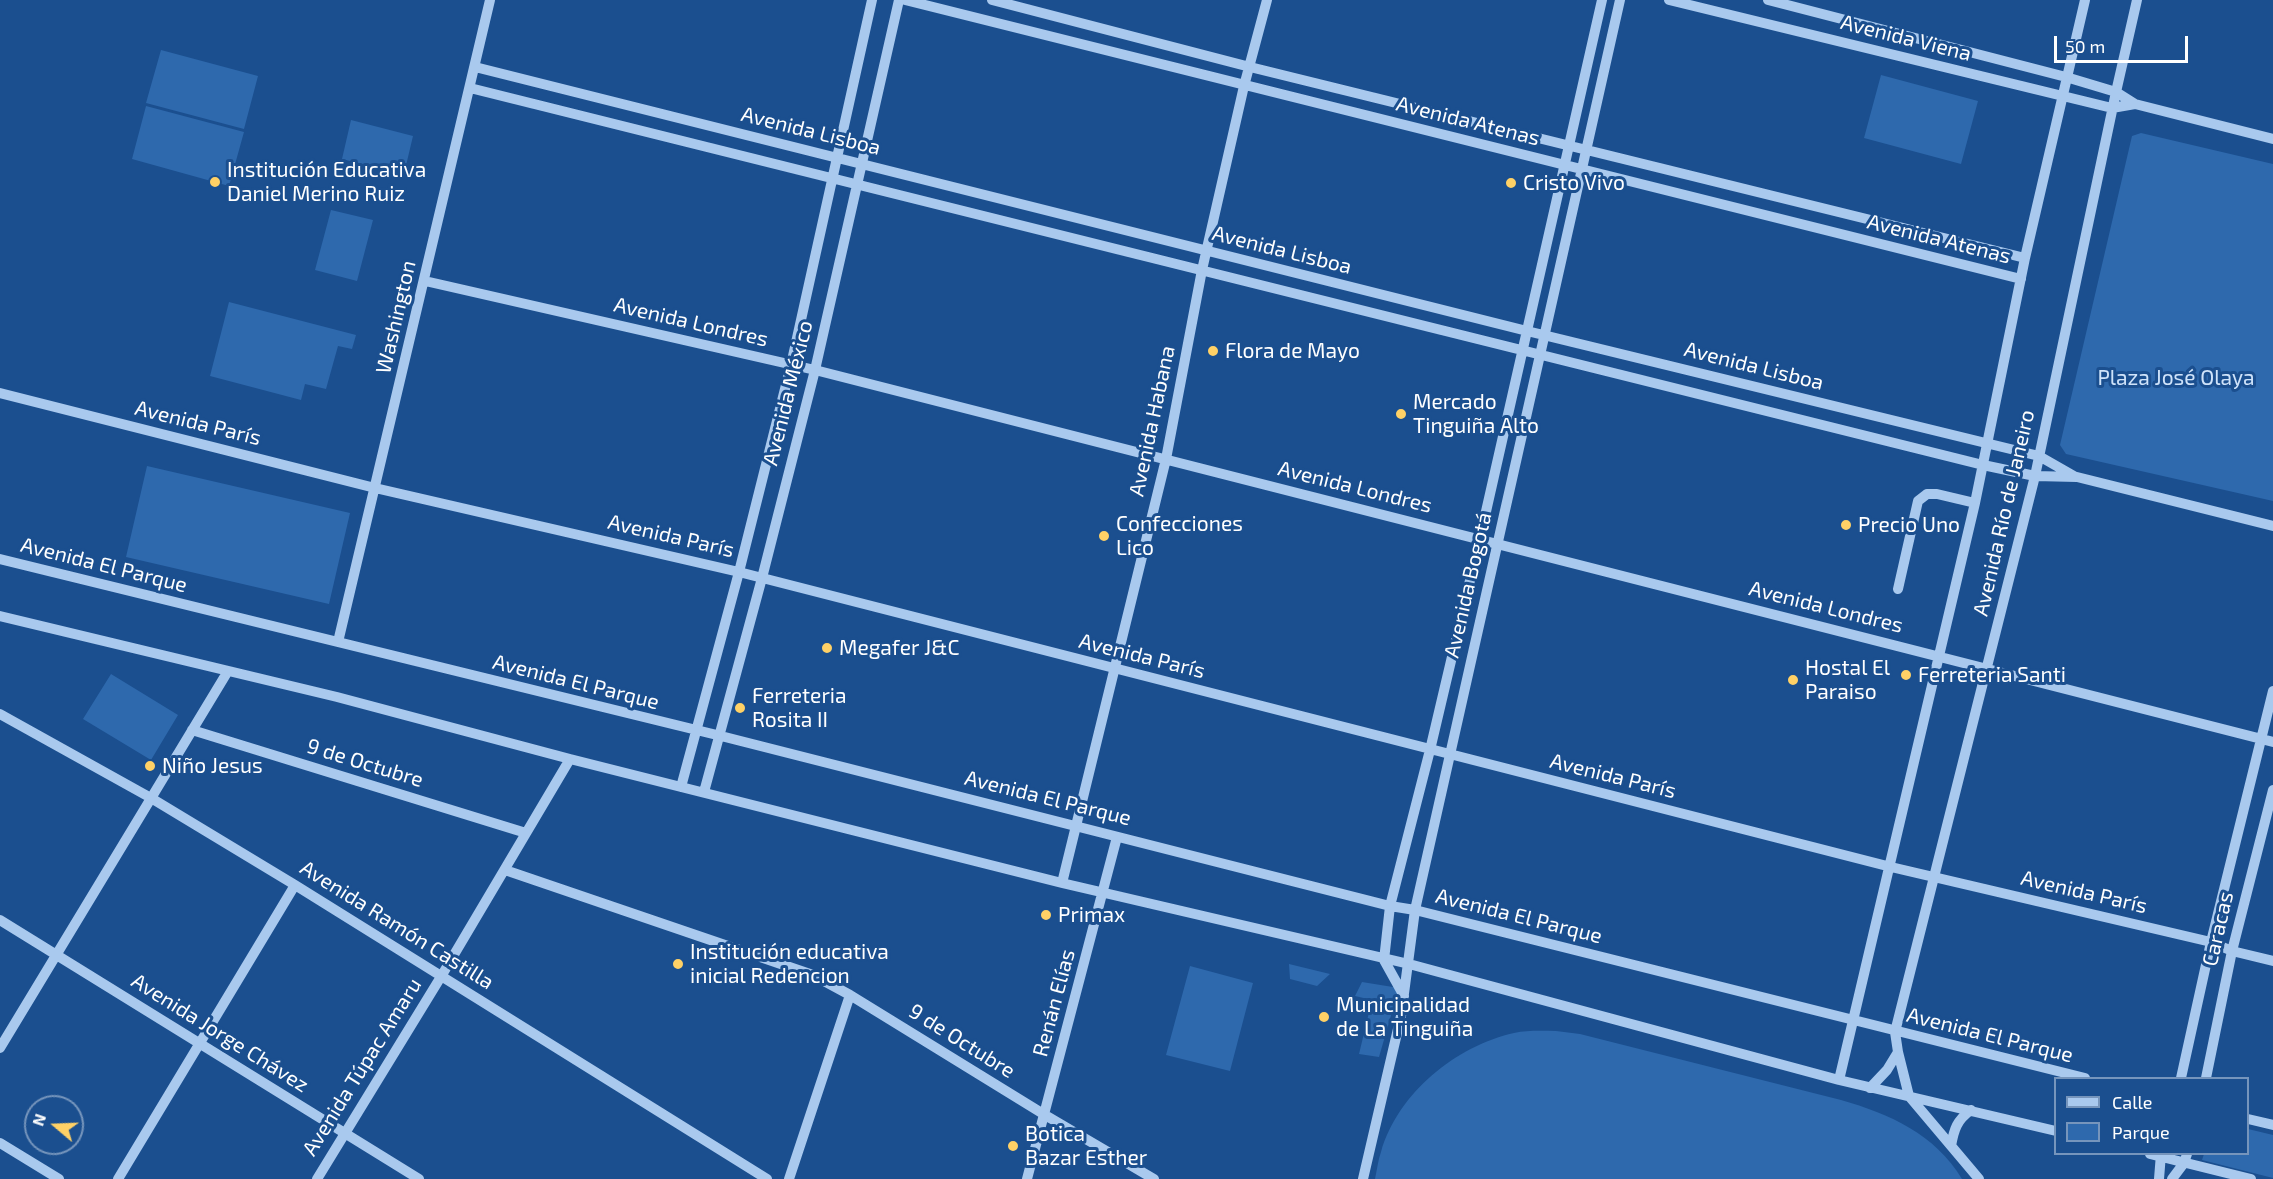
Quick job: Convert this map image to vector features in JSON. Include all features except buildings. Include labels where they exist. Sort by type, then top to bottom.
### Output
[{"type":"street","name":"Washington","points":[[338,642],[490,0]]},
{"type":"street","name":"Avenida México","points":[[681,786],[739,572],[791,364],[872,0]]},
{"type":"street","name":"Avenida México","points":[[704,792],[721,736],[814,370],[899,0]]},
{"type":"street","name":"Avenida Atenas","points":[[905,0],[2021,279]]},
{"type":"street","name":"Avenida Atenas","points":[[992,0],[1250,67],[2025,258]]},
{"type":"street","name":"Avenida Habana","points":[[1062,883],[1166,459],[1206,251],[1267,0]]},
{"type":"street","name":"Avenida Bogotá","points":[[1384,960],[1393,892],[1430,750],[1480,538],[1602,0]]},
{"type":"street","name":"Avenida Bogotá","points":[[1363,1179],[1390,1069],[1404,996],[1415,910],[1449,754],[1620,0]]},
{"type":"street","name":"Avenida Viena","points":[[1668,0],[2112,108],[2135,104]]},
{"type":"street","name":"Avenida Viena","points":[[1768,0],[2066,77],[2116,92],[2135,104],[2273,139]]},
{"type":"street","name":"Avenida Río de Janeiro","points":[[1839,1080],[1891,867],[1975,502],[2025,258],[2085,0]]},
{"type":"street","name":"Avenida Río de Janeiro","points":[[1910,1096],[1898,1052],[1896,1032],[2035,476],[2112,108],[2137,0]]},
{"type":"street","name":"Avenida Lisboa","points":[[475,67],[1527,331],[2039,456],[2077,477]]},
{"type":"street","name":"Avenida Lisboa","points":[[470,88],[1983,465],[2035,476],[2077,477],[2273,526]]},
{"type":"street","name":"Avenida Londres","points":[[425,280],[791,364],[2273,742]]},
{"type":"street","name":"Avenida París","points":[[0,393],[375,488],[739,572],[1891,867],[2211,942],[2232,951],[2273,961]]},
{"type":"street","points":[[1898,589],[1918,501],[1927,494],[1937,494],[1975,502]]},
{"type":"street","name":"Avenida El Parque","points":[[0,559],[721,736],[1390,906],[1415,910],[2081,1077]]},
{"type":"street","points":[[0,616],[337,697],[570,759],[1062,883],[1409,964],[1839,1080],[2054,1131]]},
{"type":"street","points":[[0,1048],[228,671]]},
{"type":"street","points":[[2181,1077],[2211,942],[2273,691]]},
{"type":"street","name":"Avenida Ramón Castilla","points":[[0,714],[151,798],[295,885],[767,1179]]},
{"type":"street","name":"9 de Octubre","points":[[192,730],[525,833]]},
{"type":"street","name":"Avenida Túpac Amaru","points":[[317,1179],[442,975],[570,759]]},
{"type":"street","name":"Caracas","points":[[2206,1077],[2232,951],[2273,790]]},
{"type":"street","name":"Renán Elías","points":[[1027,1179],[1118,837]]},
{"type":"street","name":"9 de Octubre","points":[[505,870],[813,975],[850,995],[1154,1179]]},
{"type":"street","points":[[118,1179],[295,885]]},
{"type":"street","name":"Avenida Jorge Chávez","points":[[0,920],[419,1179]]},
{"type":"street","points":[[1384,960],[1404,996]]},
{"type":"street","points":[[789,1179],[850,995]]},
{"type":"street","points":[[1870,1088],[1887,1070],[1898,1052]]},
{"type":"street","points":[[1910,1096],[1980,1179]]},
{"type":"street","points":[[1951,1146],[1953,1131],[1959,1118],[1971,1110]]},
{"type":"street","points":[[2249,1119],[2273,1125]]},
{"type":"street","points":[[0,1143],[59,1179]]},
{"type":"street","points":[[2157,1155],[2159,1179]]},
{"type":"street","points":[[2164,1155],[2185,1158],[2251,1179]]},
{"type":"street","points":[[2172,1179],[2185,1158]]},
{"type":"green space","points":[[161,50],[258,76],[244,129],[146,103]]},
{"type":"green space","points":[[1881,75],[1978,101],[1961,164],[1864,138]]},
{"type":"green space","points":[[146,106],[244,132],[229,186],[132,159]]},
{"type":"green space","points":[[351,120],[413,136],[404,174],[342,159]]},
{"type":"green space","name":"Plaza José Olaya","points":[[2141,133],[2273,164],[2273,501],[2066,454],[2060,445],[2132,136]]},
{"type":"green space","points":[[331,210],[373,220],[357,281],[315,270]]},
{"type":"green space","points":[[229,302],[356,335],[352,349],[338,346],[326,389],[305,384],[301,400],[210,376]]},
{"type":"green space","points":[[147,466],[350,513],[329,604],[126,557]]},
{"type":"green space","points":[[111,674],[178,715],[151,760],[83,719]]},
{"type":"green space","points":[[1289,964],[1330,974],[1317,986],[1290,979]]},
{"type":"green space","points":[[1190,966],[1253,983],[1230,1071],[1166,1055]]},
{"type":"green space","points":[[1362,982],[1399,988],[1379,1057],[1359,1054],[1372,1000],[1355,996]]},
{"type":"green space","points":[[1556,1031],[1580,1034],[1841,1100],[1877,1112],[1894,1119],[1925,1138],[1951,1163],[1962,1179],[1375,1179],[1389,1130],[1415,1092],[1432,1075],[1471,1049],[1492,1039],[1519,1032]]},
{"type":"green space","points":[[2249,1129],[2273,1135],[2273,1178],[2202,1160],[2204,1155],[2249,1155]]},
{"type":"place","name":"Institución Educativa Daniel Merino Ruiz","points":[[215,182]]},
{"type":"place","name":"Cristo Vivo","points":[[1511,183]]},
{"type":"place","name":"Flora de Mayo","points":[[1213,351]]},
{"type":"place","name":"Mercado Tinguiña Alto","points":[[1401,414]]},
{"type":"place","name":"Precio Uno","points":[[1846,525]]},
{"type":"place","name":"Confecciones Lico","points":[[1104,536]]},
{"type":"place","name":"Megafer J&C","points":[[827,648]]},
{"type":"place","name":"Ferreteria Santi","points":[[1906,675]]},
{"type":"place","name":"Hostal El Paraiso","points":[[1793,680]]},
{"type":"place","name":"Ferreteria Rosita II","points":[[740,708]]},
{"type":"place","name":"Niño Jesus","points":[[150,766]]},
{"type":"place","name":"Primax","points":[[1046,915]]},
{"type":"place","name":"Institución educativa inicial Redencion","points":[[678,964]]},
{"type":"place","name":"Municipalidad de La Tinguiña","points":[[1324,1017]]},
{"type":"place","name":"Botica Bazar Esther","points":[[1013,1146]]}]
